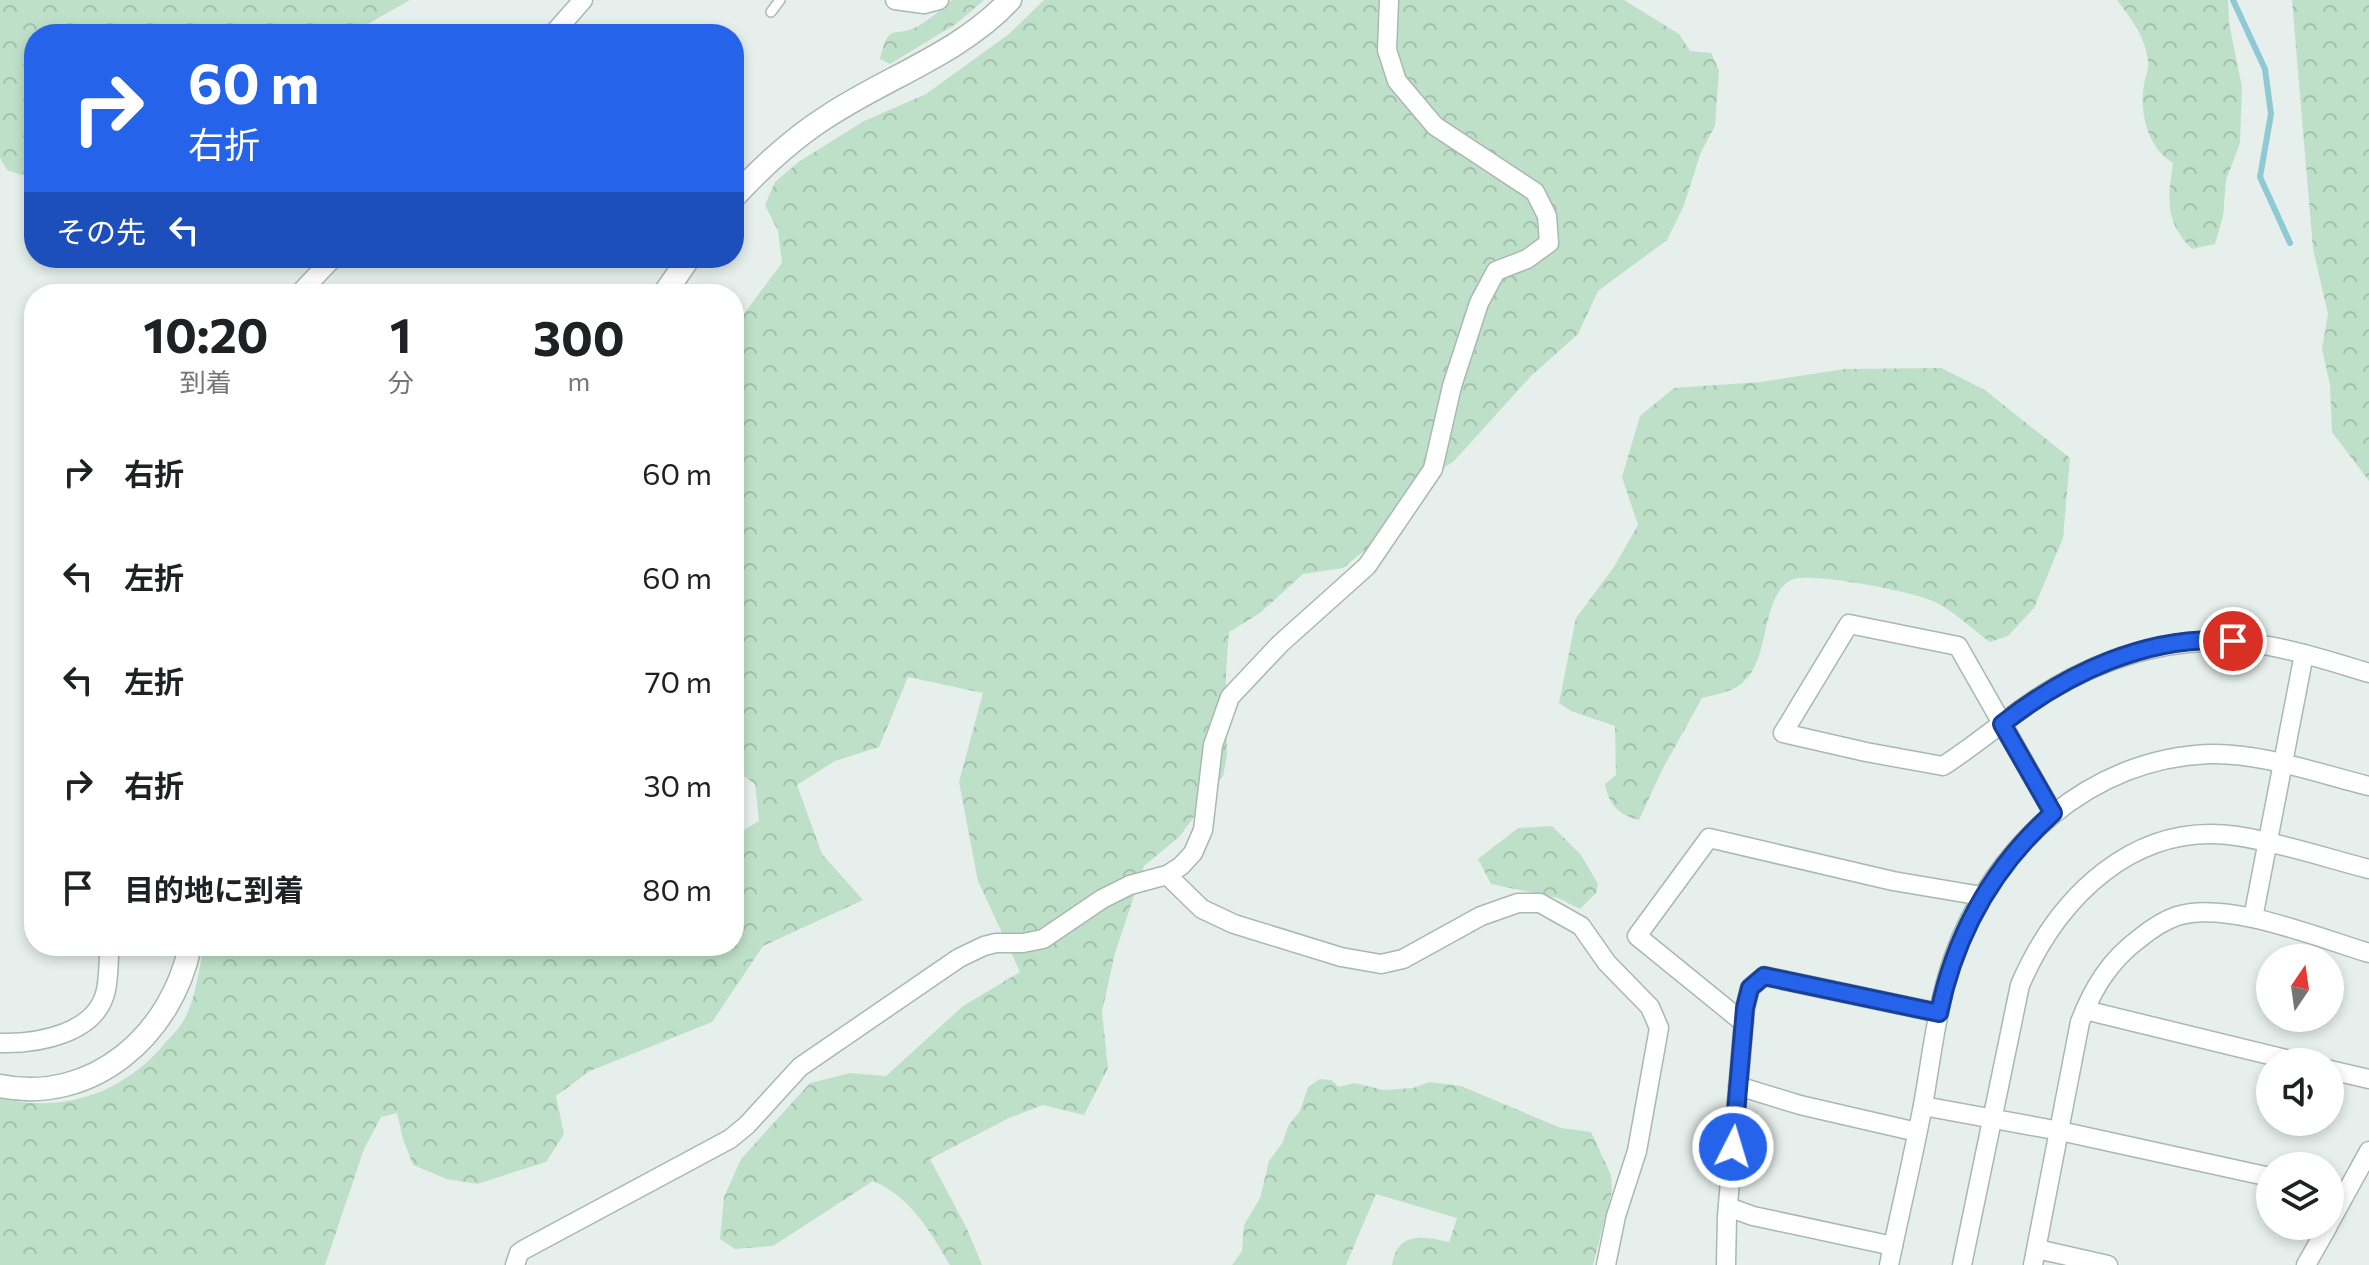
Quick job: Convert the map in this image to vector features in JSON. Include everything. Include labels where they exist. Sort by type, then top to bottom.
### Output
[{"type":"street","points":[[562,24],[583,0]]},
{"type":"street","points":[[895,0],[924,4],[939,0]]},
{"type":"street","points":[[744,187],[774,157],[826,117],[965,40],[1010,0]]},
{"type":"street","points":[[515,1265],[519,1253],[525,1249],[730,1139],[809,1060],[959,958],[996,943],[1043,939],[1102,899],[1130,885],[1167,875],[1193,853],[1203,830],[1213,745],[1230,697],[1280,644],[1367,566],[1433,469],[1461,358],[1479,303],[1496,271],[1527,259],[1549,243],[1547,216],[1535,192],[1435,126],[1397,81],[1387,50],[1389,0]]},
{"type":"street","points":[[308,284],[324,268]]},
{"type":"street","points":[[2053,813],[2002,724],[1958,646],[1849,624],[1783,733],[1943,766],[2002,724],[2049,691],[2089,669],[2123,655],[2162,646],[2217,640],[2271,646],[2369,673]]},
{"type":"street","points":[[2253,918],[2304,654]]},
{"type":"street","points":[[1889,1265],[1923,1106],[1939,1013],[1954,957],[1982,896],[2021,843],[2053,813],[2102,782],[2140,765],[2210,754],[2231,755],[2369,786]]},
{"type":"street","points":[[1962,1265],[2020,985],[2048,932],[2083,888],[2132,854],[2165,841],[2208,835],[2236,836],[2369,869]]},
{"type":"street","points":[[1744,1023],[1637,936],[1709,838],[1893,881],[1982,896]]},
{"type":"street","points":[[1167,875],[1202,909],[1234,924],[1341,957],[1381,964],[1403,959],[1481,916],[1518,903],[1540,903],[1581,926],[1607,963],[1650,1007],[1659,1028],[1637,1151],[1616,1216],[1606,1265]]},
{"type":"street","points":[[2108,1265],[2035,1257],[2080,1022],[2107,969],[2124,950],[2160,923],[2179,915],[2196,913],[2253,918],[2369,953]]},
{"type":"street","points":[[0,1043],[39,1040],[66,1032],[96,1011],[106,991],[109,956]]},
{"type":"street","points":[[0,1086],[56,1088],[87,1078],[126,1056],[150,1033],[166,1011],[187,956]]},
{"type":"street","points":[[1726,1265],[1738,1086],[1750,988],[1764,976],[1939,1013]]},
{"type":"street","points":[[2085,1010],[2256,1052]]},
{"type":"street","points":[[2344,1073],[2369,1079]]},
{"type":"street","points":[[1738,1086],[1800,1105],[1917,1132]]},
{"type":"street","points":[[1923,1106],[2060,1131],[2256,1174]]},
{"type":"street","points":[[2344,1184],[2369,1151]]},
{"type":"street","points":[[1728,1207],[1753,1216],[1893,1246]]},
{"type":"street","points":[[2306,1265],[2320,1240]]},
{"type":"lane","points":[[771,12],[780,0]]},
{"type":"green space","points":[[0,0],[410,0],[368,24],[24,24],[24,174],[7,170],[0,158]]},
{"type":"green space","points":[[952,0],[984,0],[956,24],[890,64],[880,59],[890,34],[920,25]]},
{"type":"green space","points":[[1044,0],[1624,0],[1679,34],[1690,51],[1711,53],[1719,70],[1715,126],[1701,152],[1684,205],[1667,240],[1598,291],[1578,334],[1531,376],[1454,461],[1403,496],[1370,546],[1343,568],[1303,574],[1260,613],[1229,632],[1227,755],[1223,776],[1180,836],[1144,866],[1115,953],[1102,1012],[1108,1068],[1084,1115],[1043,1105],[1009,1118],[930,1159],[982,1265],[950,1265],[909,1205],[873,1181],[773,1246],[735,1249],[720,1239],[724,1197],[741,1159],[810,1083],[850,1073],[886,1076],[963,1006],[1020,972],[978,881],[959,782],[983,693],[908,677],[879,747],[835,761],[797,785],[822,854],[863,900],[763,946],[712,1022],[590,1071],[556,1096],[564,1134],[546,1162],[477,1184],[447,1179],[413,1165],[397,1113],[381,1117],[364,1149],[325,1265],[0,1265],[0,1098],[47,1103],[70,1101],[91,1095],[131,1075],[149,1060],[183,1021],[195,992],[202,956],[744,956],[744,830],[759,821],[755,784],[744,776],[744,314],[782,263],[778,231],[765,205],[775,182],[800,161],[864,121],[926,94],[1009,34]]},
{"type":"green space","points":[[2117,0],[2228,0],[2229,23],[2242,87],[2240,143],[2226,180],[2223,216],[2215,244],[2192,249],[2172,219],[2169,198],[2173,163],[2157,148],[2144,118],[2143,96],[2148,61],[2144,44]]},
{"type":"green space","points":[[2292,0],[2369,0],[2369,481],[2332,432],[2330,385],[2322,349],[2328,314],[2313,249]]},
{"type":"green space","points":[[1941,368],[1985,390],[2070,458],[2063,538],[2034,608],[2008,636],[1990,642],[1950,611],[1924,598],[1839,580],[1791,580],[1781,589],[1774,602],[1756,664],[1748,677],[1733,689],[1702,698],[1661,772],[1639,820],[1621,812],[1609,798],[1605,784],[1616,775],[1615,726],[1571,711],[1559,703],[1576,618],[1614,567],[1638,525],[1622,477],[1640,416],[1674,388],[1761,382],[1845,369]]},
{"type":"green space","points":[[1552,826],[1581,855],[1598,884],[1596,893],[1580,909],[1558,898],[1491,884],[1478,859],[1518,828]]},
{"type":"green space","points":[[1320,1079],[1331,1080],[1339,1087],[1354,1083],[1384,1090],[1413,1088],[1429,1082],[1461,1086],[1561,1128],[1591,1132],[1611,1175],[1612,1191],[1593,1265],[1392,1265],[1400,1246],[1413,1238],[1449,1242],[1457,1218],[1376,1194],[1346,1265],[1232,1265],[1242,1251],[1244,1225],[1260,1198],[1269,1161],[1300,1111],[1308,1087]]},
{"type":"waterway","points":[[2233,0],[2265,69],[2271,114],[2260,177],[2290,243]]},
{"type":"route","points":[[1733,1147],[1745,1008],[1750,988],[1764,976],[1939,1013],[1944,987],[1962,934],[1982,896],[2021,843],[2053,813],[2002,724],[2049,691],[2123,655],[2184,643],[2233,641]]}]
